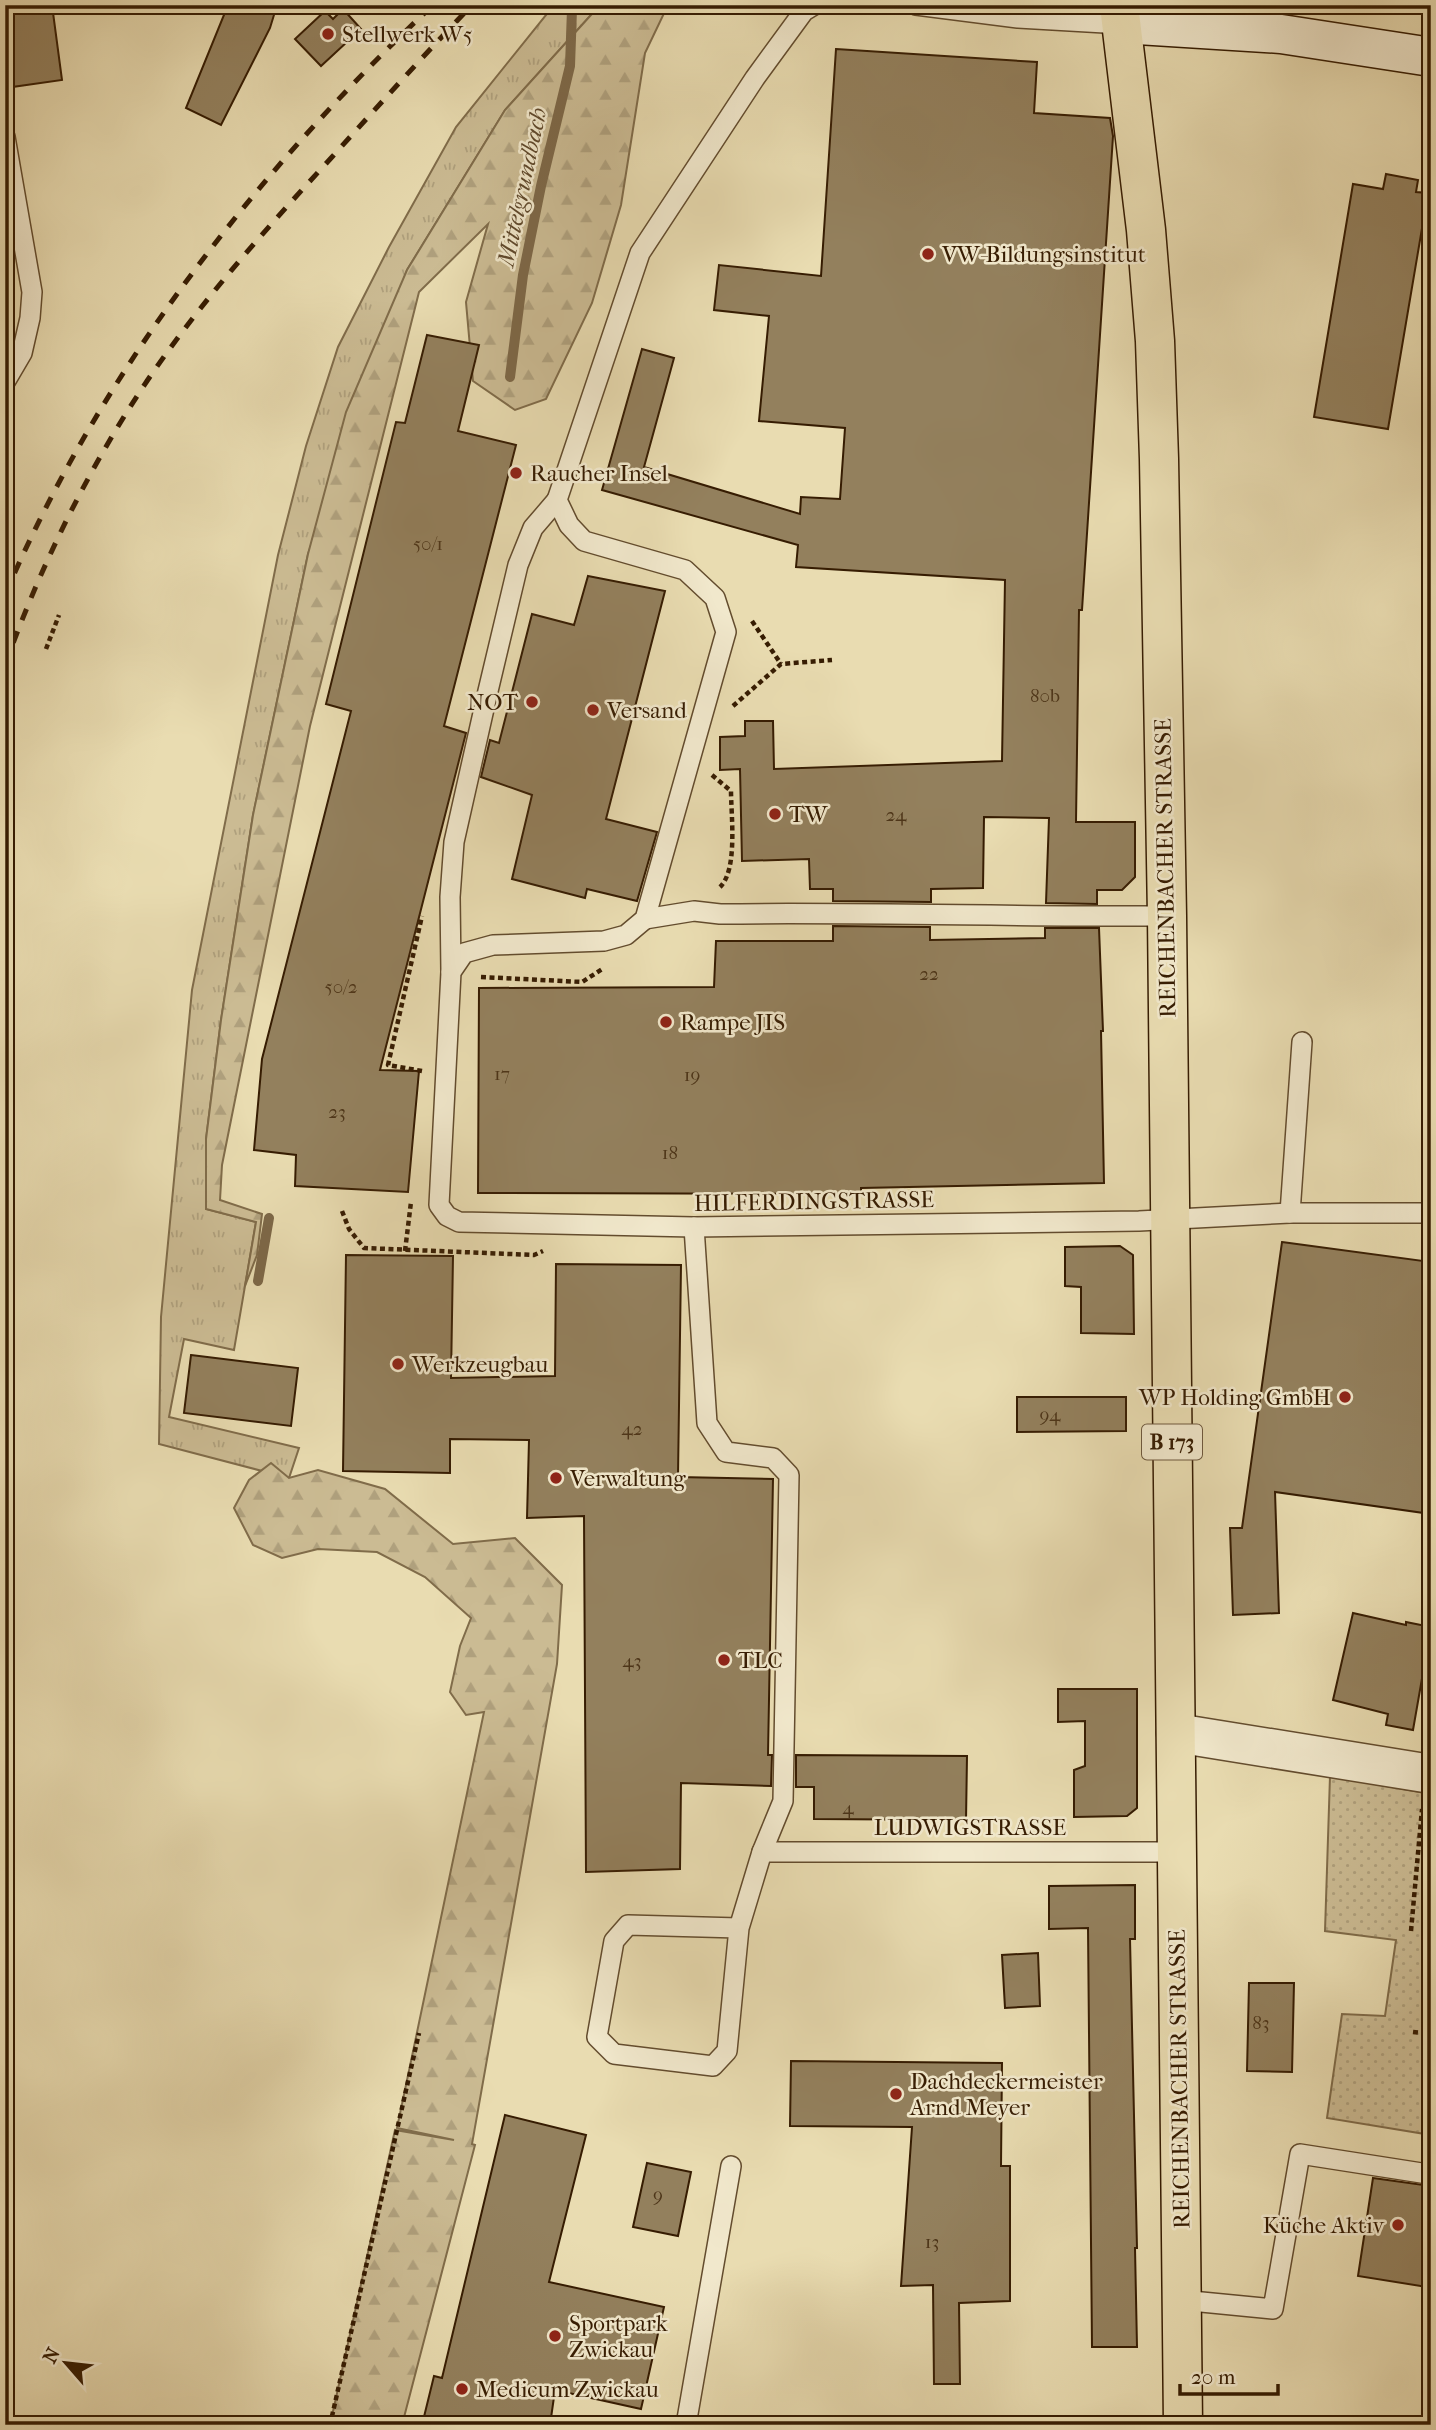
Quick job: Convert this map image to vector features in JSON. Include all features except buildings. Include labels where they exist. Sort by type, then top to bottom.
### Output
[{"type":"main road","points":[[1121,15],[1281,34],[1431,57]]},
{"type":"main road","name":"REICHENBACHER STRASSE","points":[[1121,15],[1146,230],[1155,341],[1167,916],[1183,2425]]},
{"type":"main road","points":[[1176,1733],[1428,1773]]},
{"type":"lane","points":[[451,972],[450,897],[454,842],[517,565],[533,528],[557,500],[640,253],[755,78],[804,11],[814,5]]},
{"type":"lane","points":[[916,5],[1018,18],[1121,15]]},
{"type":"lane","points":[[5,137],[32,292],[30,318],[22,353],[5,382]]},
{"type":"lane","points":[[557,500],[569,525],[584,541],[685,570],[715,598],[726,632],[645,919]]},
{"type":"lane","points":[[451,972],[464,953],[493,944],[604,941],[626,935],[645,919],[694,911],[720,914],[881,912],[977,916],[1167,916]]},
{"type":"lane","name":"HILFERDINGSTRASSE","points":[[451,972],[439,1205],[447,1216],[458,1222],[694,1227],[1170,1220],[1290,1213],[1431,1213]]},
{"type":"lane","points":[[1290,1213],[1302,1042]]},
{"type":"lane","points":[[694,1227],[707,1423],[726,1452],[773,1458],[789,1475],[783,1801],[762,1852],[738,1928],[727,2051],[713,2066],[614,2054],[597,2037],[614,1941],[628,1925],[738,1928]]},
{"type":"lane","name":"LUDWIGSTRASSE","points":[[762,1852],[1177,1852]]},
{"type":"lane","points":[[1181,2300],[1273,2309],[1300,2154],[1428,2174]]},
{"type":"lane","points":[[686,2425],[731,2166]]},
{"type":"path","points":[[46,649],[59,615]]},
{"type":"path","points":[[751,620],[781,664]]},
{"type":"path","points":[[424,910],[388,1065],[426,1072]]},
{"type":"path","points":[[1410,1931],[1428,1773]]},
{"type":"path","points":[[1413,2032],[1431,2034]]},
{"type":"path","points":[[330,2425],[419,2033]]},
{"type":"green space","points":[[554,5],[600,5],[505,110],[407,270],[308,554],[253,815],[221,1020],[206,1139],[206,1209],[256,1222],[234,1350],[184,1339],[169,1417],[299,1448],[289,1478],[159,1444],[161,1317],[192,990],[278,555],[306,446],[338,347],[389,247],[456,127]]},
{"type":"green space","points":[[600,5],[668,5],[645,53],[621,205],[592,303],[546,399],[515,410],[473,381],[466,302],[488,224],[419,292],[310,726],[222,1165],[220,1200],[262,1214],[257,1255],[245,1286],[256,1222],[206,1209],[206,1139],[221,1020],[253,815],[308,554],[346,412],[407,270],[505,110]]},
{"type":"green space","points":[[271,1463],[289,1478],[318,1470],[385,1489],[453,1544],[515,1538],[562,1585],[557,1664],[472,2144],[475,2145],[402,2425],[330,2425],[395,2130],[454,2140],[397,2128],[484,1712],[466,1715],[450,1692],[460,1646],[471,1618],[425,1577],[377,1552],[318,1549],[282,1558],[253,1545],[234,1508],[249,1480]]},
{"type":"green space","points":[[1330,1776],[1431,1794],[1431,2135],[1327,2118],[1342,2014],[1385,2016],[1396,1940],[1325,1931]]},
{"type":"waterway","name":"Mittelgrundbach","points":[[510,377],[523,275],[570,66],[572,9],[569,5]]},
{"type":"waterway","name":"Mittelgrundbach","points":[[258,1281],[269,1218]]},
{"type":"railway","points":[[5,595],[43,512],[87,432],[136,354],[189,278],[245,205],[305,135],[433,5]]},
{"type":"railway","points":[[5,665],[67,518],[125,414],[168,351],[259,238],[472,5]]},
{"type":"place","name":"Stellwerk W5","points":[[328,34]]},
{"type":"place","name":"VW-Bildungsinstitut","points":[[928,254]]},
{"type":"place","name":"Raucher Insel","points":[[516,473]]},
{"type":"place","name":"NOT","points":[[532,702]]},
{"type":"place","name":"Versand","points":[[593,710]]},
{"type":"place","name":"TW","points":[[775,814]]},
{"type":"place","name":"Rampe JIS","points":[[666,1022]]},
{"type":"place","name":"Werkzeugbau","points":[[398,1364]]},
{"type":"place","name":"WP Holding GmbH","points":[[1345,1397]]},
{"type":"place","name":"Verwaltung","points":[[556,1478]]},
{"type":"place","name":"TLC","points":[[724,1660]]},
{"type":"place","name":"Dachdeckermeister Arnd Meyer","points":[[896,2094]]},
{"type":"place","name":"Küche Aktiv","points":[[1398,2225]]},
{"type":"place","name":"Sportpark Zwickau","points":[[555,2336]]},
{"type":"place","name":"Medicum Zwickau","points":[[462,2389]]}]
